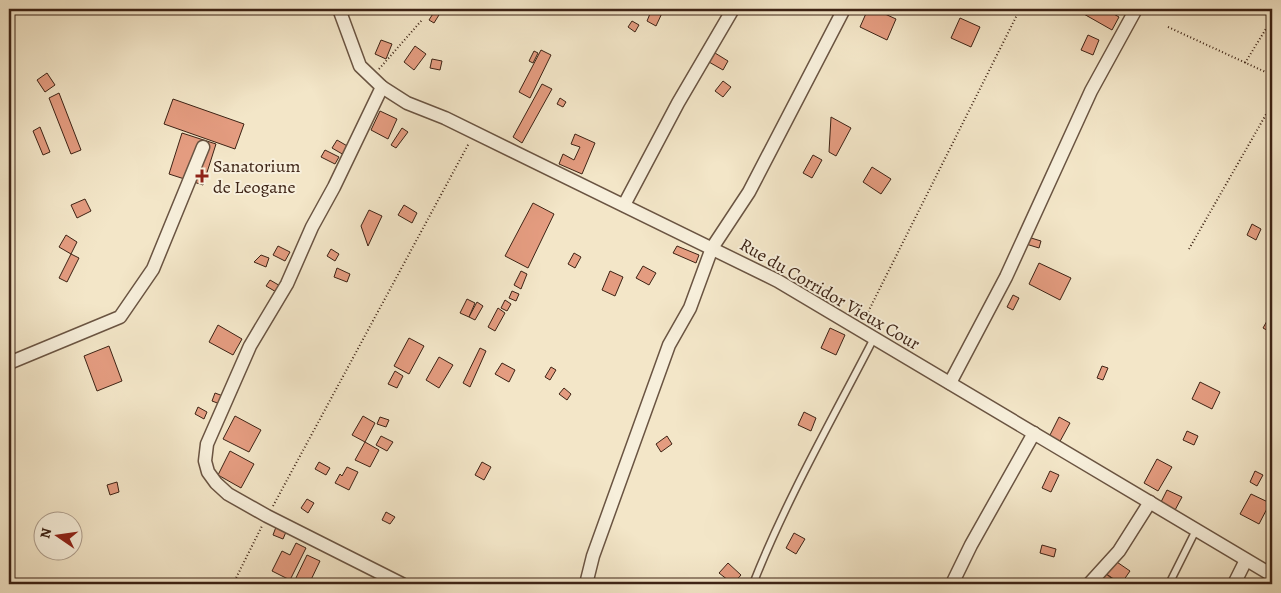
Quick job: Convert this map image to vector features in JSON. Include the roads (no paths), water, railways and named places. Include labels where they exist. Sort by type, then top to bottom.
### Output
[{"type":"street","name":"Rue du Corridor Vieux Cour","points":[[339,9],[360,66],[382,87],[407,103],[475,132],[778,281],[1272,575]]},
{"type":"street","points":[[624,205],[678,103],[733,9]]},
{"type":"street","points":[[586,584],[593,556],[669,345],[690,308],[712,248],[749,192],[844,9]]},
{"type":"street","points":[[950,383],[1006,277],[1091,90],[1136,9]]},
{"type":"street","points":[[382,87],[334,187],[312,227],[287,284],[250,346],[207,444],[205,461],[208,472],[228,494],[267,516],[402,584]]},
{"type":"street","points":[[9,363],[120,317],[153,269],[203,147]]},
{"type":"street","points":[[952,584],[971,545],[1034,433]]},
{"type":"street","points":[[1088,584],[1119,551],[1150,502]]},
{"type":"street","points":[[1234,584],[1246,560]]},
{"type":"lane","points":[[754,584],[763,560],[798,486],[874,338]]},
{"type":"lane","points":[[1169,584],[1196,530]]},
{"type":"place","name":"Sanatorium de Leogane","points":[[202,176]]}]
